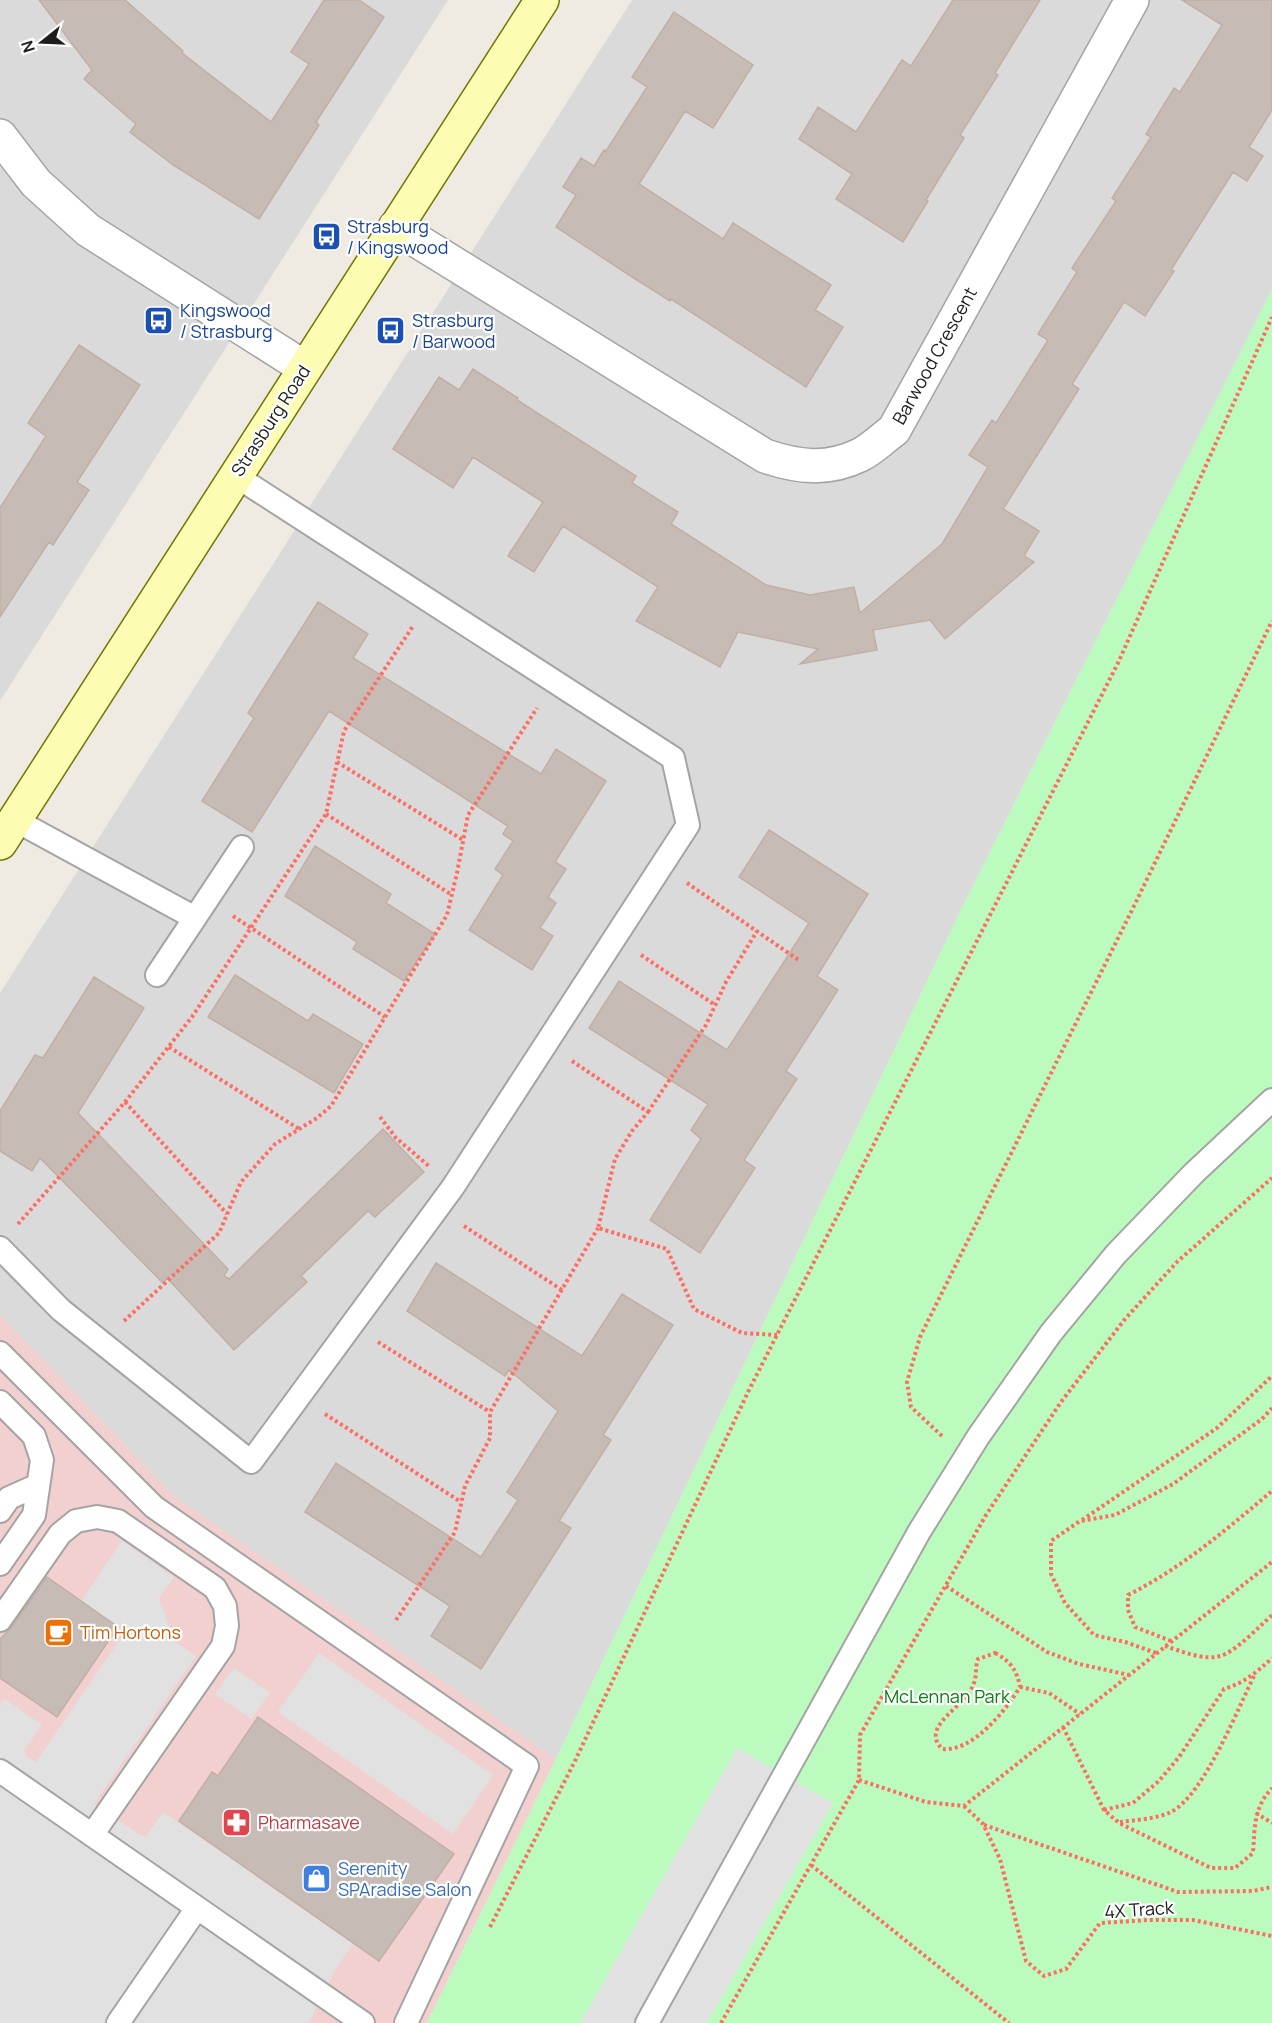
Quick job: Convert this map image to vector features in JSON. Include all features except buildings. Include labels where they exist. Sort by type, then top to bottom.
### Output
[{"type":"street","name":"Strasburg Road","points":[[7,831],[542,0]]},
{"type":"street","name":"Barwood Crescent","points":[[395,228],[765,456],[791,465],[829,466],[861,454],[894,430],[1132,0]]},
{"type":"street","points":[[0,136],[36,183],[88,230],[305,368]]},
{"type":"lane","points":[[0,1248],[61,1310],[251,1462],[453,1187],[688,825],[673,758],[236,476]]},
{"type":"lane","points":[[7,831],[195,918]]},
{"type":"lane","points":[[157,975],[242,847]]},
{"type":"lane","points":[[647,2023],[919,1532],[967,1454],[1051,1333],[1116,1254],[1194,1173],[1272,1100]]},
{"type":"lane","points":[[0,1353],[154,1507],[526,1766],[406,2023]]},
{"type":"lane","points":[[0,1402],[34,1436],[42,1460],[34,1515],[0,1564]]},
{"type":"lane","points":[[0,1511],[9,1498],[38,1485]]},
{"type":"lane","points":[[0,1620],[60,1534],[76,1521],[97,1517],[118,1521],[215,1588],[225,1605],[227,1626],[223,1646],[92,1835]]},
{"type":"lane","points":[[0,1771],[363,2023]]},
{"type":"lane","points":[[118,2023],[197,1908]]},
{"type":"path","points":[[489,1929],[575,1761],[748,1392],[1118,663],[1272,317]]},
{"type":"path","points":[[16,1227],[169,1047],[192,1017],[251,928],[326,814],[344,731],[429,600]]},
{"type":"path","points":[[967,1454],[936,1431],[911,1407],[907,1382],[920,1337],[1135,904],[1272,621]]},
{"type":"path","points":[[101,1342],[219,1233],[241,1182],[275,1144],[317,1118],[331,1106],[447,915],[468,815],[555,681]]},
{"type":"path","points":[[337,762],[464,840]]},
{"type":"path","points":[[326,814],[452,894]]},
{"type":"path","points":[[662,867],[800,961]]},
{"type":"path","points":[[208,899],[385,1017]]},
{"type":"path","points":[[396,1620],[455,1532],[465,1486],[490,1438],[490,1412],[598,1228],[615,1159],[705,1024],[757,931]]},
{"type":"path","points":[[616,938],[715,1005]]},
{"type":"path","points":[[546,1046],[577,1063],[648,1112]]},
{"type":"path","points":[[169,1047],[299,1129]]},
{"type":"path","points":[[124,1102],[227,1214]]},
{"type":"path","points":[[380,1117],[396,1138],[453,1187],[459,1223],[562,1290]]},
{"type":"path","points":[[721,2023],[859,1780],[860,1735],[986,1515],[1061,1402],[1125,1318],[1177,1262],[1272,1178]]},
{"type":"path","points":[[598,1228],[667,1249],[694,1309],[742,1333],[777,1335]]},
{"type":"path","points":[[352,1325],[490,1412]]},
{"type":"path","points":[[1156,1653],[1125,1642],[1094,1635],[1065,1603],[1051,1574],[1051,1541],[1217,1428],[1272,1376]]},
{"type":"path","points":[[300,1397],[461,1502]]},
{"type":"path","points":[[1080,1521],[1115,1515],[1173,1484],[1262,1419],[1272,1408]]},
{"type":"path","points":[[1171,1641],[1135,1627],[1128,1610],[1128,1595],[1147,1586],[1224,1532],[1272,1491]]},
{"type":"path","points":[[859,1780],[926,1802],[964,1806],[1272,1562]]},
{"type":"path","points":[[946,1586],[1047,1652],[1079,1664],[1129,1675]]},
{"type":"path","points":[[1165,1646],[1209,1657],[1220,1656],[1272,1615]]},
{"type":"path","points":[[994,1653],[1004,1657],[1018,1676],[1020,1687],[1009,1705],[987,1728],[964,1746],[942,1749],[937,1743],[936,1726],[957,1708],[968,1693],[974,1683],[978,1659],[994,1653]]},
{"type":"path","points":[[1104,1810],[1133,1803],[1159,1780],[1173,1764],[1224,1689],[1236,1686],[1256,1674],[1272,1658]]},
{"type":"path","points":[[1119,1822],[1170,1812],[1185,1802],[1218,1749],[1256,1674]]},
{"type":"path","points":[[1020,1687],[1049,1693],[1080,1714]]},
{"type":"path","points":[[1063,1726],[1104,1810],[1119,1822],[1211,1868],[1235,1869],[1253,1853],[1256,1813],[1264,1797],[1272,1788]]},
{"type":"path","name":"4X Track","points":[[964,1806],[983,1824],[1000,1859],[1026,1961],[1044,1976],[1066,1969],[1100,1923],[1193,1920],[1272,1936]]},
{"type":"path","points":[[1256,1813],[1272,1823]]},
{"type":"path","points":[[983,1824],[1178,1892],[1253,1891],[1272,1887]]},
{"type":"path","points":[[812,1865],[1009,2023]]},
{"type":"shaded area","points":[[0,0],[448,0],[0,701]]},
{"type":"shaded area","points":[[632,0],[1272,0],[1272,289],[959,914],[556,1759],[175,1497],[0,1315],[0,993]]},
{"type":"shaded area","points":[[0,1315],[175,1497],[556,1759],[427,2023],[0,2023]]},
{"type":"shaded area","points":[[122,1541],[174,1577],[159,1598],[174,1641],[196,1656],[94,1804],[142,1836],[146,1836],[163,1812],[353,1944],[335,1970],[309,2023],[0,2023],[0,1706],[5,1699],[42,1725],[24,1750],[27,1757],[36,1762],[125,1632],[81,1601]]},
{"type":"shaded area","points":[[319,1653],[493,1775],[453,1834],[278,1712]]},
{"type":"shaded area","points":[[234,1668],[270,1693],[251,1719],[215,1694]]},
{"type":"shaded area","points":[[737,1748],[833,1803],[707,2023],[580,2023]]},
{"type":"green space","name":"McLennan Park","points":[[1272,289],[1272,2023],[427,2023],[556,1759],[959,914]]},
{"type":"place","name":"Strasburg / Kingswood","points":[[326,237]]},
{"type":"place","name":"Kingswood / Strasburg","points":[[159,321]]},
{"type":"place","name":"Strasburg / Barwood","points":[[391,331]]},
{"type":"place","name":"Tim Hortons","points":[[59,1633]]},
{"type":"place","name":"Pharmasave","points":[[237,1823]]},
{"type":"place","name":"Serenity SPAradise Salon","points":[[317,1879]]}]
